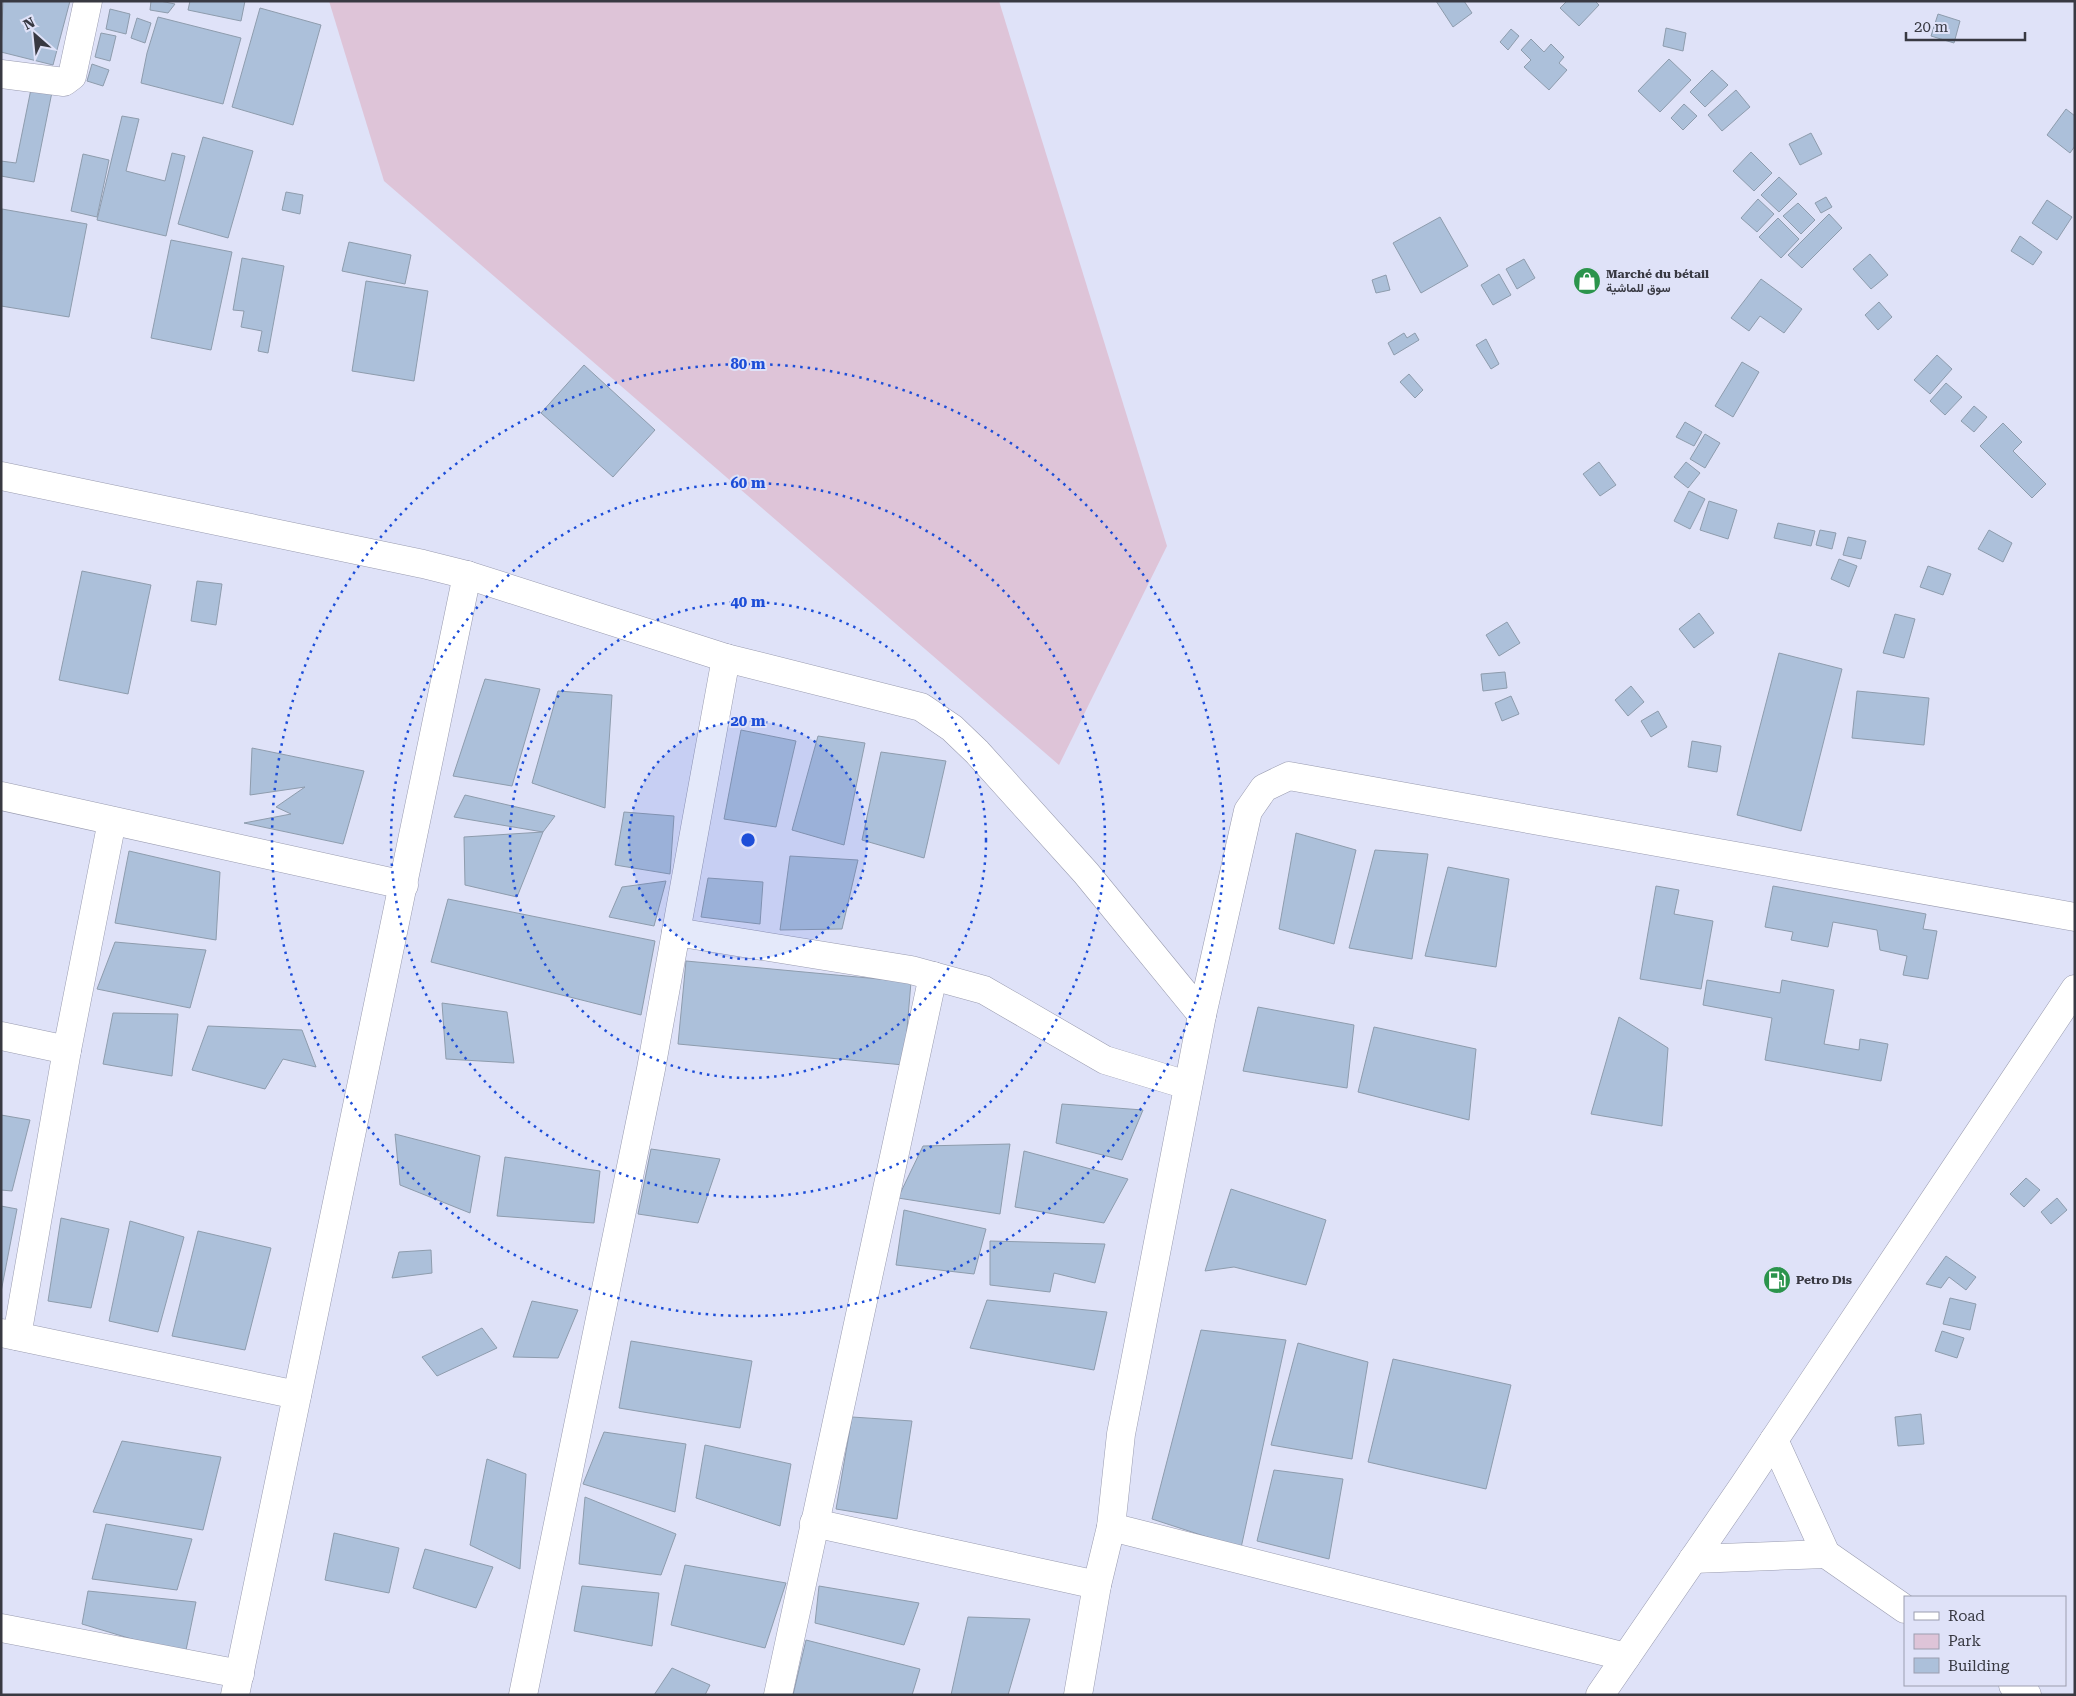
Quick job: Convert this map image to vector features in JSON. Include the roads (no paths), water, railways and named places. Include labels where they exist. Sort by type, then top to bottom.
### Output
[{"type":"street","points":[[1,74],[64,82],[72,76],[88,1]]},
{"type":"street","points":[[1,476],[467,575],[726,658],[920,707],[952,728],[1086,873],[1202,1015]]},
{"type":"street","points":[[1,1628],[237,1685],[467,575]]},
{"type":"street","points":[[523,1695],[651,1069],[726,658]]},
{"type":"street","points":[[1078,1695],[1098,1585],[1111,1527],[1121,1434],[1145,1317],[1187,1085],[1248,811],[1264,788],[1289,776],[2075,917]]},
{"type":"street","points":[[1,796],[404,885]]},
{"type":"street","points":[[112,821],[9,1334],[297,1395]]},
{"type":"street","points":[[676,932],[912,970],[984,990],[1105,1060],[1187,1085]]},
{"type":"street","points":[[778,1695],[933,976]]},
{"type":"street","points":[[1600,1695],[1774,1440],[2075,989]]},
{"type":"street","points":[[1,1036],[67,1050]]},
{"type":"street","points":[[1774,1440],[1826,1554],[1904,1608]]},
{"type":"street","points":[[814,1523],[1098,1585]]},
{"type":"street","points":[[1111,1527],[1626,1657]]},
{"type":"street","points":[[1693,1559],[1826,1554]]},
{"type":"street","points":[[2014,1686],[2027,1695]]},
{"type":"place","name":"Marché du bétail سوق للماشية","points":[[1587,281]]},
{"type":"place","name":"Petro Dis","points":[[1777,1280]]}]
